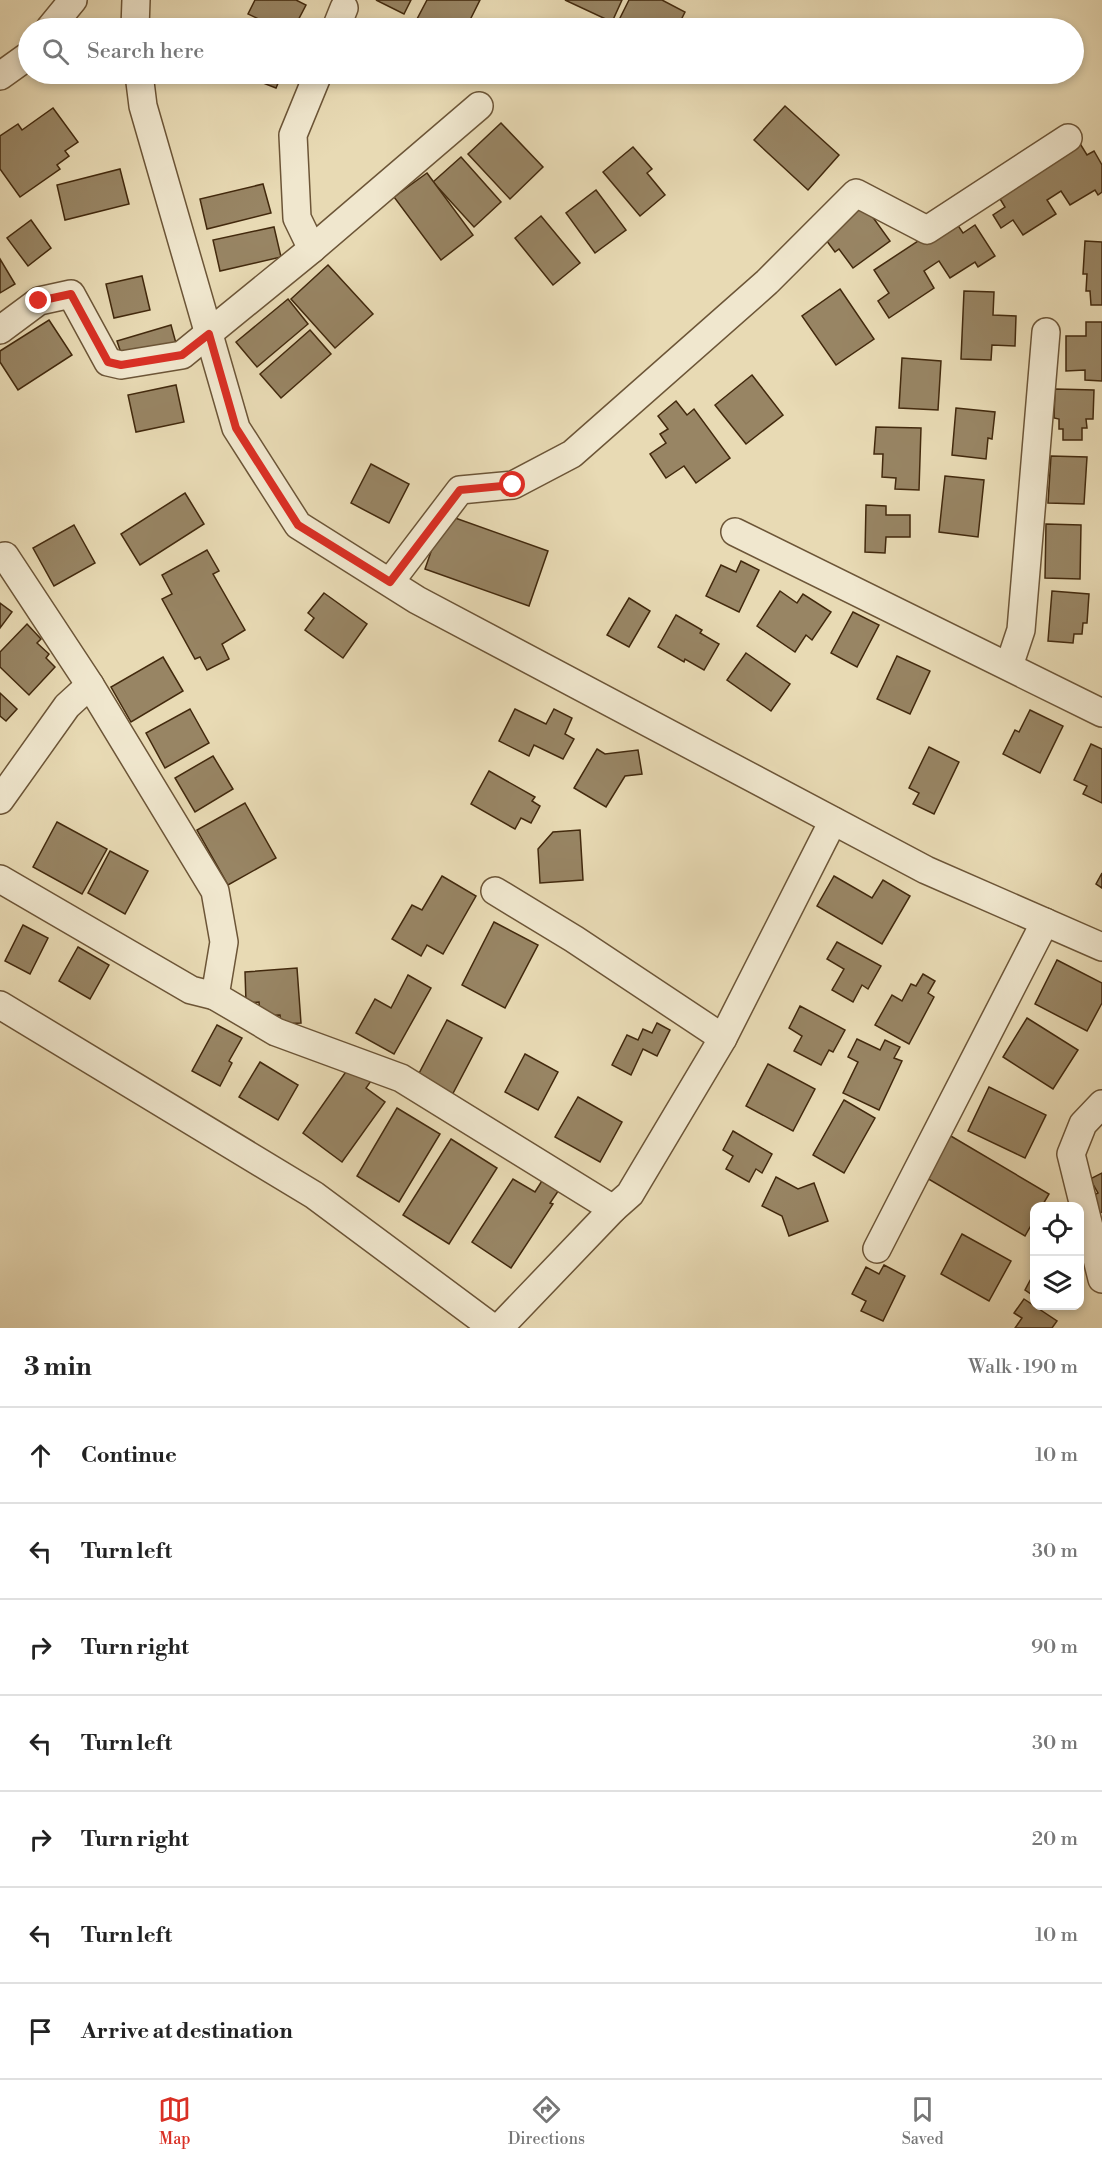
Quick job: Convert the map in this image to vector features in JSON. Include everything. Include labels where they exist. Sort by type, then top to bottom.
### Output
[{"type":"street","points":[[58,18],[73,0]]},
{"type":"street","points":[[134,18],[136,0]]},
{"type":"street","points":[[0,76],[18,63]]},
{"type":"street","points":[[141,84],[142,106],[236,428],[298,525],[417,600],[926,870],[1102,946]]},
{"type":"street","points":[[312,249],[297,218],[293,135],[314,84]]},
{"type":"street","points":[[0,330],[39,301],[71,294],[108,362],[121,365],[182,355],[312,249],[479,106]]},
{"type":"street","points":[[390,582],[460,490],[513,485],[572,454],[767,282],[856,193],[927,230],[1068,138]]},
{"type":"street","points":[[1009,666],[1021,630],[1046,332]]},
{"type":"street","points":[[735,532],[1102,713]]},
{"type":"street","points":[[0,557],[5,556],[90,685],[215,891],[224,942],[215,996]]},
{"type":"street","points":[[0,800],[67,706],[90,685]]},
{"type":"street","points":[[499,1328],[630,1194],[723,1038],[833,821]]},
{"type":"street","points":[[0,879],[191,990],[215,996],[276,1032],[401,1078],[613,1209]]},
{"type":"street","points":[[495,891],[574,939],[723,1038]]},
{"type":"street","points":[[877,1249],[1045,922]]},
{"type":"street","points":[[0,1005],[314,1195],[493,1328]]},
{"type":"street","points":[[1102,1104],[1083,1124],[1071,1154],[1102,1279]]},
{"type":"building","points":[[255,0],[296,0],[306,5],[299,18],[257,18],[248,14]]},
{"type":"building","points":[[376,0],[411,0],[404,14]]},
{"type":"building","points":[[427,0],[480,0],[471,18],[418,18]]},
{"type":"building","points":[[565,0],[622,0],[614,18],[603,18]]},
{"type":"building","points":[[629,0],[662,0],[685,12],[682,18],[620,18]]},
{"type":"building","points":[[266,84],[278,84],[276,88]]},
{"type":"building","points":[[785,106],[839,155],[808,190],[754,140]]},
{"type":"building","points":[[53,108],[78,142],[65,151],[69,156],[57,165],[60,169],[20,197],[0,169],[0,136],[18,124],[22,130]]},
{"type":"building","points":[[501,123],[543,167],[510,199],[468,154]]},
{"type":"building","points":[[1079,142],[1087,155],[1094,151],[1102,165],[1102,192],[1098,195],[1095,190],[1070,205],[1061,191],[1047,200],[1056,214],[1023,235],[1013,220],[1001,228],[993,215],[1005,207],[997,194]]},
{"type":"building","points":[[633,147],[652,169],[647,173],[665,195],[640,216],[603,172]]},
{"type":"building","points":[[461,157],[501,202],[474,227],[433,182]]},
{"type":"building","points":[[120,169],[129,204],[65,220],[57,185]]},
{"type":"building","points":[[427,173],[473,235],[441,260],[394,197]]},
{"type":"building","points":[[263,184],[271,213],[207,229],[200,199]]},
{"type":"building","points":[[596,190],[626,230],[595,253],[566,213]]},
{"type":"building","points":[[864,205],[890,241],[853,268],[839,249],[835,252],[823,236]]},
{"type":"building","points":[[541,216],[580,263],[553,285],[515,238]]},
{"type":"building","points":[[953,218],[963,233],[975,225],[995,256],[978,267],[975,262],[950,278],[939,261],[924,271],[934,288],[889,318],[878,301],[889,293],[874,270]]},
{"type":"building","points":[[31,220],[51,248],[28,266],[7,238]]},
{"type":"building","points":[[274,227],[281,257],[220,271],[213,240]]},
{"type":"building","points":[[1085,241],[1102,242],[1102,305],[1091,305],[1090,291],[1086,291],[1087,274],[1083,274]]},
{"type":"building","points":[[0,259],[15,284],[0,293]]},
{"type":"building","points":[[328,265],[373,314],[335,348],[291,299]]},
{"type":"building","points":[[142,276],[150,310],[114,318],[106,284]]},
{"type":"building","points":[[840,289],[874,339],[836,365],[802,316]]},
{"type":"building","points":[[964,291],[994,292],[993,315],[1016,316],[1015,346],[992,345],[991,360],[961,359]]},
{"type":"building","points":[[288,299],[308,324],[257,367],[236,342]]},
{"type":"building","points":[[49,320],[72,355],[18,390],[0,362],[0,351]]},
{"type":"building","points":[[1086,322],[1102,322],[1102,381],[1085,380],[1085,370],[1066,371],[1066,336],[1086,336]]},
{"type":"building","points":[[171,325],[177,347],[124,362],[117,341]]},
{"type":"building","points":[[310,330],[331,354],[281,398],[260,374]]},
{"type":"building","points":[[902,358],[941,361],[938,410],[899,408]]},
{"type":"building","points":[[752,375],[783,415],[746,444],[715,405]]},
{"type":"building","points":[[176,385],[184,422],[136,432],[128,395]]},
{"type":"building","points":[[1055,389],[1094,390],[1093,419],[1086,419],[1087,428],[1082,428],[1082,440],[1063,440],[1063,429],[1059,429],[1059,419],[1054,418]]},
{"type":"building","points":[[676,401],[687,415],[694,409],[730,458],[696,483],[684,466],[666,478],[650,454],[666,443],[660,434],[668,429],[658,416]]},
{"type":"building","points":[[956,408],[995,412],[992,439],[988,438],[986,459],[952,455]]},
{"type":"building","points":[[876,427],[921,428],[919,490],[895,489],[896,478],[882,477],[883,454],[874,454]]},
{"type":"building","points":[[1051,456],[1087,457],[1084,504],[1048,503]]},
{"type":"building","points":[[371,464],[409,484],[389,523],[351,503]]},
{"type":"building","points":[[945,476],[984,480],[978,537],[939,532]]},
{"type":"building","points":[[185,493],[204,524],[140,565],[121,534]]},
{"type":"building","points":[[866,505],[886,506],[886,515],[910,515],[910,537],[886,537],[885,553],[865,552]]},
{"type":"building","points":[[444,514],[548,551],[529,606],[425,569]]},
{"type":"building","points":[[1046,524],[1081,525],[1080,579],[1045,578]]},
{"type":"building","points":[[74,525],[95,563],[54,586],[33,548]]},
{"type":"building","points":[[207,550],[219,571],[213,574],[245,630],[222,644],[229,659],[207,670],[200,657],[195,659],[162,599],[172,594],[162,575]]},
{"type":"building","points":[[741,561],[759,570],[739,612],[706,596],[721,565],[736,572]]},
{"type":"building","points":[[780,591],[797,603],[803,594],[831,612],[812,640],[806,635],[795,652],[757,626]]},
{"type":"building","points":[[1052,591],[1089,594],[1087,623],[1083,623],[1082,634],[1074,634],[1073,643],[1048,641]]},
{"type":"building","points":[[324,593],[367,624],[343,658],[305,630],[314,618],[308,613]]},
{"type":"building","points":[[629,598],[650,611],[629,647],[607,635]]},
{"type":"building","points":[[0,603],[12,612],[0,628]]},
{"type":"building","points":[[853,612],[879,625],[857,667],[831,653]]},
{"type":"building","points":[[676,615],[702,630],[700,633],[719,644],[704,670],[658,647]]},
{"type":"building","points":[[27,624],[41,639],[37,643],[49,654],[46,658],[55,667],[29,695],[0,667],[0,652]]},
{"type":"building","points":[[746,653],[790,684],[771,711],[727,680]]},
{"type":"building","points":[[897,656],[930,671],[910,714],[877,699]]},
{"type":"building","points":[[163,657],[183,691],[131,722],[111,687]]},
{"type":"building","points":[[0,693],[17,709],[6,721],[0,716]]},
{"type":"building","points":[[190,709],[209,743],[165,768],[146,733]]},
{"type":"building","points":[[515,709],[546,724],[554,709],[572,718],[565,734],[574,739],[563,759],[534,745],[529,756],[499,741]]},
{"type":"building","points":[[1030,710],[1063,726],[1040,773],[1003,754],[1015,730],[1019,732]]},
{"type":"building","points":[[1091,744],[1102,749],[1102,803],[1083,794],[1087,786],[1074,780]]},
{"type":"building","points":[[929,747],[959,762],[934,814],[913,804],[919,793],[909,788]]},
{"type":"building","points":[[597,749],[605,754],[638,750],[642,774],[625,776],[606,807],[574,788]]},
{"type":"building","points":[[213,756],[233,789],[195,812],[175,778]]},
{"type":"building","points":[[489,771],[535,797],[532,801],[540,806],[531,823],[521,818],[515,829],[471,804]]},
{"type":"building","points":[[245,803],[276,858],[228,885],[197,830]]},
{"type":"building","points":[[57,822],[107,849],[82,894],[33,867]]},
{"type":"building","points":[[580,830],[583,880],[540,883],[538,849],[553,832]]},
{"type":"building","points":[[110,851],[148,871],[125,914],[88,893]]},
{"type":"building","points":[[1102,873],[1102,888],[1096,884]]},
{"type":"building","points":[[442,876],[476,896],[443,954],[427,945],[421,956],[392,939],[412,905],[422,910]]},
{"type":"building","points":[[834,876],[872,898],[883,880],[910,896],[882,944],[817,906]]},
{"type":"building","points":[[494,922],[538,945],[505,1008],[462,985]]},
{"type":"building","points":[[23,925],[48,938],[30,974],[5,961]]},
{"type":"building","points":[[837,942],[881,966],[868,989],[862,985],[853,1002],[832,990],[844,969],[827,959]]},
{"type":"building","points":[[78,947],[109,965],[90,999],[59,981]]},
{"type":"building","points":[[1057,960],[1102,983],[1102,1003],[1087,1031],[1035,1004]]},
{"type":"building","points":[[297,968],[301,1023],[281,1024],[280,1015],[260,1016],[259,1002],[246,1003],[245,972]]},
{"type":"building","points":[[923,974],[935,981],[928,993],[934,997],[909,1044],[875,1025],[892,995],[902,1001],[911,984],[916,986]]},
{"type":"building","points":[[408,975],[431,988],[394,1054],[356,1033],[375,999],[391,1008]]},
{"type":"building","points":[[800,1006],[845,1030],[833,1052],[829,1050],[821,1065],[794,1051],[802,1036],[789,1028]]},
{"type":"building","points":[[1027,1018],[1078,1050],[1053,1089],[1003,1057]]},
{"type":"building","points":[[447,1020],[482,1038],[450,1099],[415,1081]]},
{"type":"building","points":[[657,1023],[670,1030],[657,1056],[643,1049],[631,1075],[612,1065],[627,1035],[638,1040],[643,1029],[652,1033]]},
{"type":"building","points":[[217,1025],[242,1038],[229,1061],[232,1063],[220,1086],[192,1071]]},
{"type":"building","points":[[857,1039],[880,1050],[885,1040],[900,1047],[894,1058],[902,1061],[879,1110],[843,1093],[858,1062],[848,1057]]},
{"type":"building","points":[[525,1054],[558,1072],[538,1110],[505,1092]]},
{"type":"building","points":[[260,1062],[298,1085],[278,1120],[239,1097]]},
{"type":"building","points":[[352,1063],[373,1078],[366,1088],[385,1102],[342,1162],[303,1133]]},
{"type":"building","points":[[768,1064],[815,1089],[793,1131],[746,1106]]},
{"type":"building","points":[[989,1087],[1046,1115],[1025,1158],[968,1131]]},
{"type":"building","points":[[578,1097],[622,1122],[600,1162],[555,1137]]},
{"type":"building","points":[[844,1100],[875,1118],[844,1173],[813,1155]]},
{"type":"building","points":[[397,1108],[440,1134],[399,1202],[357,1176]]},
{"type":"building","points":[[733,1131],[772,1154],[762,1173],[756,1169],[749,1182],[726,1169],[733,1156],[723,1150]]},
{"type":"building","points":[[944,1132],[1049,1194],[1044,1202],[1030,1202],[1030,1227],[1025,1236],[920,1174]]},
{"type":"building","points":[[451,1139],[497,1168],[449,1244],[403,1215]]},
{"type":"building","points":[[1102,1173],[1102,1212],[1092,1218],[1083,1201],[1098,1193],[1090,1179]]},
{"type":"building","points":[[545,1176],[561,1187],[550,1203],[553,1204],[511,1268],[472,1242],[513,1179],[535,1192]]},
{"type":"building","points":[[776,1177],[798,1189],[814,1183],[828,1221],[789,1236],[782,1216],[762,1206]]},
{"type":"building","points":[[962,1234],[1011,1261],[989,1301],[941,1274]]},
{"type":"building","points":[[884,1265],[905,1276],[883,1321],[861,1311],[866,1301],[852,1294],[866,1267],[879,1274]]},
{"type":"building","points":[[1030,1281],[1030,1293],[1025,1290]]},
{"type":"building","points":[[1024,1299],[1030,1303],[1030,1310],[1040,1310],[1057,1321],[1052,1328],[1015,1328],[1022,1318],[1014,1313]]},
{"type":"route","points":[[39,301],[71,294],[108,362],[121,365],[182,355],[209,334],[236,428],[298,525],[390,582],[460,490],[513,485]]}]
